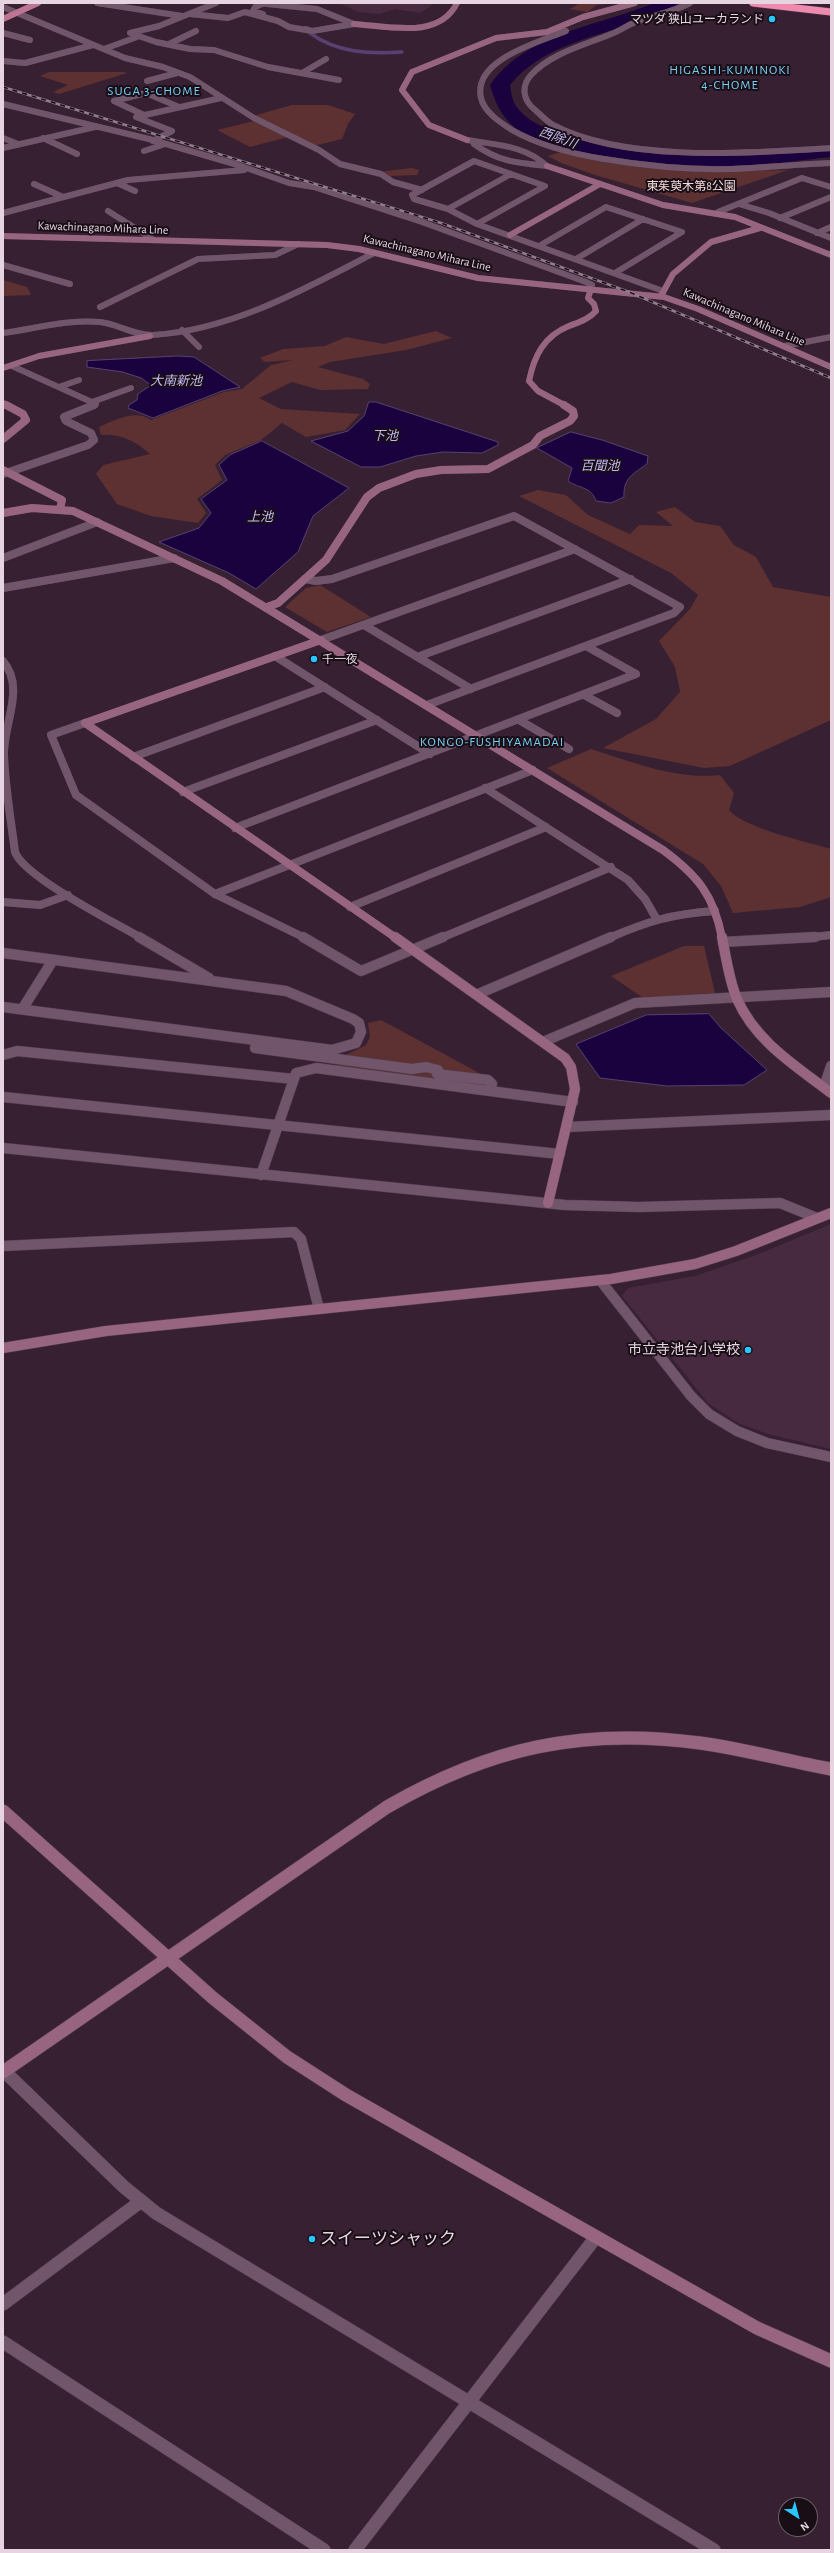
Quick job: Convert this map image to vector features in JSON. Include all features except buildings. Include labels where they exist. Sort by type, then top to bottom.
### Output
[{"type":"highway","points":[[753,3],[831,12]]},
{"type":"main road","points":[[3,19],[38,3]]},
{"type":"street","points":[[97,3],[184,15],[228,18],[245,12],[252,3]]},
{"type":"street","points":[[216,3],[158,26],[130,33],[136,37],[190,49],[214,50],[268,67],[338,80]]},
{"type":"street","points":[[245,12],[278,21],[289,27],[312,31],[354,24],[409,28],[434,26],[442,23],[456,9],[457,3]]},
{"type":"street","points":[[635,3],[584,17],[547,32],[496,38],[431,63],[412,72],[407,77],[404,82],[403,93],[429,125],[467,140],[494,157],[504,160],[547,166],[674,207],[718,212],[736,216],[760,228],[831,255]]},
{"type":"street","points":[[690,3],[665,14],[634,23],[542,66],[526,81],[524,89],[526,100],[533,110],[559,127],[602,141],[638,148],[696,153],[831,148]]},
{"type":"street","points":[[781,6],[788,3]]},
{"type":"street","points":[[312,31],[284,20],[253,11],[255,7],[260,4],[317,9],[354,24]]},
{"type":"street","points":[[3,7],[104,50],[126,58],[163,67],[199,81],[221,98],[254,118],[319,150],[340,164],[381,174],[393,182],[422,190]]},
{"type":"street","points":[[556,29],[566,31],[506,57],[490,68],[480,83],[479,93],[485,107],[496,120],[516,132],[544,144],[576,153],[613,161],[664,167],[733,169],[831,163]]},
{"type":"street","points":[[169,44],[196,31]]},
{"type":"street","points":[[3,32],[30,40]]},
{"type":"street","points":[[190,35],[200,36]]},
{"type":"street","points":[[104,50],[136,37]]},
{"type":"street","points":[[3,61],[25,63],[93,45]]},
{"type":"street","points":[[302,73],[326,60]]},
{"type":"street","points":[[147,82],[177,73]]},
{"type":"street","points":[[144,115],[114,101],[146,93],[179,107]]},
{"type":"street","points":[[153,141],[172,131],[136,117],[221,98]]},
{"type":"street","points":[[5,105],[97,126],[166,144],[238,165],[248,170],[289,183],[314,187],[422,222],[592,285],[588,298],[594,304],[596,311],[592,316],[549,337],[544,341],[531,363],[529,381],[535,389],[545,397],[573,411],[574,416],[570,421],[540,436],[533,445],[488,469],[441,470],[416,474],[379,488],[367,497],[326,560],[278,603],[267,607]]},
{"type":"street","points":[[3,148],[97,126]]},
{"type":"street","points":[[3,138],[18,144]]},
{"type":"street","points":[[43,138],[77,154]]},
{"type":"street","points":[[467,140],[523,150],[539,157],[547,166]]},
{"type":"street","points":[[144,151],[166,144]]},
{"type":"street","points":[[476,224],[545,186],[474,161],[412,195],[414,199],[448,210],[476,224],[576,259],[662,293],[672,274],[711,242],[760,228]]},
{"type":"street","points":[[3,214],[117,183],[248,170]]},
{"type":"street","points":[[448,210],[510,174]]},
{"type":"street","points":[[718,212],[802,178],[831,187]]},
{"type":"street","points":[[117,183],[135,191]]},
{"type":"street","points":[[34,184],[63,197]]},
{"type":"street","points":[[510,235],[600,184]]},
{"type":"street","points":[[780,218],[831,197]]},
{"type":"street","points":[[739,204],[831,238]]},
{"type":"street","points":[[539,246],[606,207],[682,232],[615,274]]},
{"type":"street","points":[[108,211],[154,240]]},
{"type":"street","points":[[576,259],[643,219]]},
{"type":"street","points":[[817,233],[831,227]]},
{"type":"street","name":"Kawachinagano Mihara Line","points":[[3,236],[339,246],[478,278],[590,289],[662,293],[831,367]]},
{"type":"street","points":[[100,307],[198,259],[268,256],[289,250],[298,244]]},
{"type":"street","points":[[3,368],[39,356],[208,326],[284,297],[374,253]]},
{"type":"street","points":[[3,265],[70,284]]},
{"type":"street","points":[[3,333],[97,322],[120,326],[150,336]]},
{"type":"street","points":[[182,330],[199,347]]},
{"type":"street","points":[[785,346],[831,337]]},
{"type":"street","points":[[5,472],[92,443],[94,436],[66,420],[64,417],[96,404],[12,366]]},
{"type":"street","points":[[59,387],[79,380]]},
{"type":"street","points":[[92,402],[131,388]]},
{"type":"street","points":[[3,403],[23,414],[26,420],[21,426],[3,439]]},
{"type":"street","points":[[5,472],[62,500],[60,509]]},
{"type":"street","points":[[3,513],[32,508],[73,511],[222,581],[533,770],[680,863],[703,886],[715,911],[736,998],[744,1015],[774,1048],[827,1090],[831,1066]]},
{"type":"street","points":[[305,579],[316,581],[332,579],[514,516],[680,607],[674,613],[427,705]]},
{"type":"street","points":[[3,558],[97,522]]},
{"type":"street","points":[[575,549],[51,735],[76,795],[215,894],[297,933],[361,971],[611,867]]},
{"type":"street","points":[[3,588],[174,558]]},
{"type":"street","points":[[417,657],[631,579]]},
{"type":"street","points":[[364,625],[472,689]]},
{"type":"street","points":[[235,828],[636,674],[586,646]]},
{"type":"street","points":[[275,656],[430,754]]},
{"type":"street","points":[[3,661],[10,670],[14,706],[5,742],[4,771],[12,839],[18,860],[37,876],[214,981]]},
{"type":"street","points":[[133,757],[325,687]]},
{"type":"street","points":[[584,695],[616,713]]},
{"type":"street","points":[[183,792],[377,720]]},
{"type":"street","points":[[519,720],[569,749]]},
{"type":"street","points":[[85,723],[235,828],[478,994],[565,1058],[571,1067],[575,1084],[573,1102],[548,1203]]},
{"type":"street","points":[[215,894],[533,770]]},
{"type":"street","points":[[485,788],[611,867],[638,889],[656,918]]},
{"type":"street","points":[[350,907],[546,827]]},
{"type":"street","points":[[3,902],[40,905],[68,894]]},
{"type":"street","points":[[478,994],[656,918],[715,911]]},
{"type":"street","points":[[723,942],[783,940],[831,935]]},
{"type":"street","points":[[3,953],[295,993],[353,1020],[359,1024],[362,1032],[356,1043],[332,1050],[23,1008],[3,1007]]},
{"type":"street","points":[[23,1008],[53,960]]},
{"type":"street","points":[[166,975],[180,969],[178,961]]},
{"type":"street","points":[[545,1042],[634,1003],[831,992]]},
{"type":"street","points":[[257,1041],[255,1048],[412,1069],[426,1067],[438,1070],[437,1074],[488,1080],[492,1084],[490,1090]]},
{"type":"street","points":[[3,1055],[17,1051],[294,1079]]},
{"type":"street","points":[[261,1175],[296,1073],[316,1068],[442,1086],[490,1090],[573,1102]]},
{"type":"street","points":[[3,1097],[560,1154]]},
{"type":"street","points":[[567,1127],[831,1116]]},
{"type":"street","points":[[3,1148],[261,1175],[598,1207],[780,1203],[797,1208],[817,1218]]},
{"type":"street","points":[[3,1348],[84,1334],[600,1280],[695,1264],[736,1251],[831,1213]]},
{"type":"street","points":[[3,1246],[294,1232],[301,1240],[319,1309]]},
{"type":"street","points":[[600,1280],[690,1395],[709,1414],[733,1429],[756,1440],[786,1450],[831,1457]]},
{"type":"street","points":[[714,2550],[140,2202],[3,2071],[399,1799],[437,1777],[492,1756],[578,1740],[659,1738],[704,1744],[831,1769]]},
{"type":"street","points":[[3,1811],[214,1998],[287,2056],[346,2095],[757,2328],[831,2361]]},
{"type":"street","points":[[3,2304],[140,2202]]},
{"type":"street","points":[[355,2550],[596,2237]]},
{"type":"street","points":[[3,2342],[324,2550]]},
{"type":"shaded area","points":[[339,3],[435,3],[420,13],[395,9],[380,14],[358,12]]},
{"type":"shaded area","name":"市立寺池台小学校","points":[[831,1224],[831,1449],[768,1434],[738,1423],[708,1403],[622,1296],[628,1288],[695,1276],[756,1255]]},
{"type":"green space","points":[[580,3],[616,3],[597,5],[587,12],[570,9]]},
{"type":"green space","points":[[49,72],[127,73],[59,94],[53,92],[68,85],[40,76]]},
{"type":"green space","points":[[292,105],[328,105],[355,114],[348,124],[342,139],[313,146],[253,116]]},
{"type":"green space","points":[[254,121],[288,137],[250,147],[217,130]]},
{"type":"green space","name":"東茱萸木第8公園","points":[[561,152],[608,163],[745,171],[788,170],[692,203],[595,175],[561,163],[548,156]]},
{"type":"green space","points":[[412,168],[419,170],[417,175],[390,176],[379,172]]},
{"type":"green space","points":[[3,280],[27,287],[31,295],[3,296]]},
{"type":"green space","points":[[436,331],[452,338],[406,350],[330,362],[318,367],[363,379],[370,384],[368,389],[320,390],[292,382],[259,398],[281,409],[360,414],[345,430],[306,437],[282,423],[261,440],[225,455],[215,465],[222,480],[197,499],[206,513],[198,523],[151,516],[117,504],[96,474],[103,465],[150,454],[139,445],[127,439],[114,435],[101,435],[99,427],[118,419],[138,415],[151,420],[224,392],[242,389],[271,365],[293,360],[265,362],[260,358],[283,349],[325,346],[346,337],[384,344]]},
{"type":"green space","points":[[538,490],[566,495],[588,515],[630,534],[639,525],[673,526],[656,512],[675,507],[695,522],[720,526],[734,545],[756,557],[773,587],[831,597],[831,720],[730,766],[704,768],[603,748],[656,719],[680,692],[675,667],[659,641],[690,609],[698,595],[671,573],[519,496]]},
{"type":"green space","points":[[320,585],[371,617],[327,632],[285,607],[306,588]]},
{"type":"green space","points":[[591,749],[655,769],[687,775],[720,775],[734,793],[729,810],[737,817],[748,823],[777,834],[831,849],[831,897],[800,907],[733,913],[721,886],[703,864],[547,768]]},
{"type":"green space","points":[[684,946],[704,946],[715,993],[643,998],[611,976]]},
{"type":"green space","points":[[381,1020],[483,1075],[470,1083],[336,1067],[340,1058],[366,1045],[370,1037],[368,1023]]},
{"type":"water","name":"大南新池","points":[[178,356],[194,357],[240,387],[222,391],[153,418],[128,408],[129,405],[137,400],[138,394],[151,385],[141,378],[123,372],[87,367],[87,361]]},
{"type":"water","name":"下池","points":[[369,402],[376,402],[498,442],[498,445],[482,453],[443,452],[416,456],[380,467],[361,467],[311,441],[348,431],[364,416]]},
{"type":"water","name":"百聞池","points":[[571,432],[602,440],[648,456],[647,464],[633,474],[627,481],[625,485],[624,497],[611,503],[596,501],[594,496],[588,490],[568,481],[572,468],[537,448]]},
{"type":"water","name":"上池","points":[[262,441],[349,488],[313,516],[298,552],[256,589],[229,573],[159,542],[199,528],[211,513],[201,499],[227,480],[219,465],[230,455]]},
{"type":"water","points":[[709,1014],[721,1028],[767,1070],[744,1085],[667,1086],[600,1078],[576,1044],[646,1015]]},
{"type":"waterway","name":"西除川","points":[[669,3],[577,36],[530,57],[512,70],[500,85],[507,108],[522,123],[546,136],[576,145],[646,157],[680,160],[731,161],[831,151]]},
{"type":"waterway","points":[[310,33],[331,45],[354,51],[378,53],[402,52]]},
{"type":"railway","points":[[3,87],[441,223],[629,292],[831,378]]},
{"type":"place","name":"マツダ 狭山ユーカランド","points":[[772,19]]},
{"type":"place","name":"千一夜","points":[[314,659]]},
{"type":"place","name":"市立寺池台小学校","points":[[748,1350]]},
{"type":"place","name":"スイーツシャック","points":[[312,2239]]},
{"type":"district","name":"HIGASHI-KUMINOKI 4-CHOME","points":[[730,78]]},
{"type":"district","name":"SUGA 3-CHOME","points":[[154,91]]},
{"type":"district","name":"KONGO-FUSHIYAMADAI","points":[[492,742]]}]
